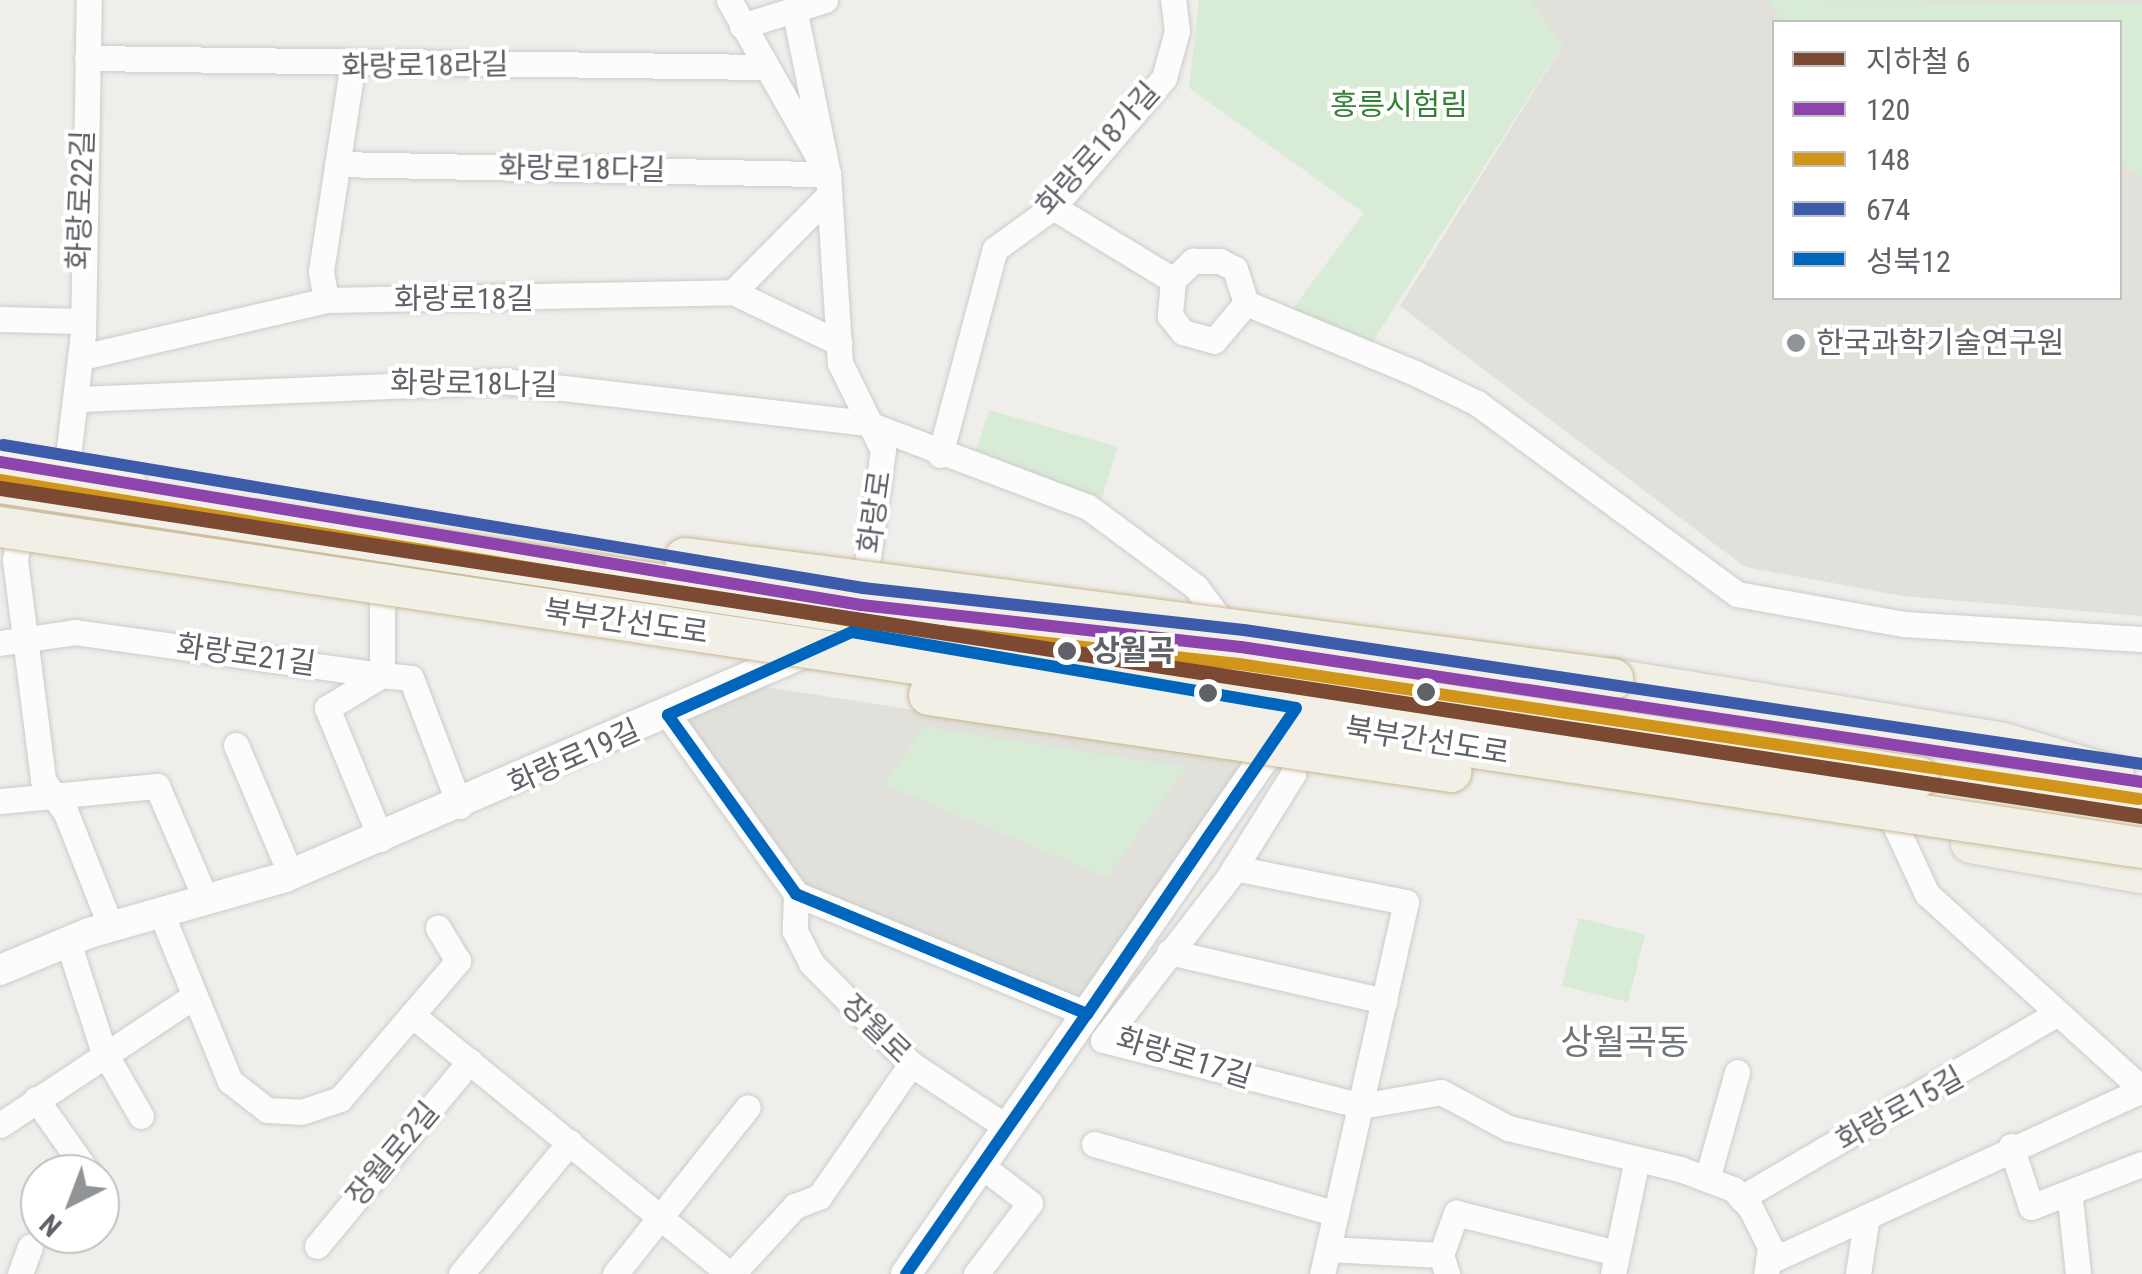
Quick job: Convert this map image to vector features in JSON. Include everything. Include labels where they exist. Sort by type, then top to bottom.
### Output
[{"type":"highway","name":"북부간선도로","points":[[6,509],[538,562],[2142,808]]},
{"type":"highway","name":"북부간선도로","points":[[6,509],[440,597],[2142,848]]},
{"type":"highway","points":[[538,562],[614,548],[1613,680],[2003,743],[2128,779]]},
{"type":"highway","points":[[440,597],[612,641],[817,678],[1971,843],[2142,873]]},
{"type":"main road","points":[[0,462],[857,619],[1296,708],[1877,790],[2142,832]]},
{"type":"main road","points":[[6,509],[382,566],[857,619],[1241,647],[2128,779]]},
{"type":"street","name":"화랑로22길","points":[[66,472],[80,399],[89,0]]},
{"type":"street","points":[[729,0],[828,185]]},
{"type":"street","points":[[742,26],[825,0]]},
{"type":"street","name":"화랑로18가길","points":[[940,454],[995,248],[1053,206],[1164,78],[1177,31],[1173,0]]},
{"type":"street","points":[[794,10],[828,185],[838,343],[866,423],[1088,508],[1196,587],[1241,647]]},
{"type":"street","name":"화랑로18라길","points":[[87,58],[352,68],[764,67]]},
{"type":"street","points":[[326,300],[337,164],[352,68]]},
{"type":"street","name":"화랑로18다길","points":[[337,164],[828,185]]},
{"type":"street","points":[[733,292],[828,185]]},
{"type":"street","points":[[1053,206],[1173,280]]},
{"type":"street","points":[[1246,303],[1226,332],[1200,340],[1170,316],[1173,280],[1193,261],[1220,262],[1235,269],[1246,303],[1478,404],[1736,594],[1904,624],[2142,640]]},
{"type":"street","name":"화랑로18길","points":[[82,357],[326,300],[733,292],[838,343]]},
{"type":"street","points":[[0,319],[81,321]]},
{"type":"street","name":"화랑로18나길","points":[[80,399],[503,381],[866,423]]},
{"type":"street","name":"화랑로","points":[[857,619],[883,450],[866,423]]},
{"type":"street","points":[[6,509],[15,560],[11,641],[43,780],[55,796],[111,927]]},
{"type":"street","points":[[382,566],[382,675]]},
{"type":"street","name":"화랑로19길","points":[[0,970],[111,927],[291,874],[460,806],[668,714],[857,619]]},
{"type":"street","name":"화랑로21길","points":[[11,641],[75,632],[382,675]]},
{"type":"street","points":[[380,838],[327,708],[382,675],[411,678],[460,806]]},
{"type":"street","points":[[906,1274],[1053,1062],[1095,1027],[1296,708]]},
{"type":"street","name":"화랑로17길","points":[[1296,708],[1293,774],[1234,868],[1169,952],[1095,1027],[1362,1106]]},
{"type":"street","name":"장월로","points":[[668,714],[796,894],[795,931],[811,963],[912,1064],[1008,1128]]},
{"type":"street","points":[[236,745],[291,874]]},
{"type":"street","points":[[0,801],[157,786],[206,900]]},
{"type":"street","points":[[1767,1268],[1866,1222],[2011,1146],[2142,1089],[2054,1015],[1927,894],[1877,790]]},
{"type":"street","points":[[1234,868],[1406,902],[1325,1261],[1444,1265],[1456,1213],[1615,1264],[1636,1160]]},
{"type":"street","points":[[796,894],[1095,1027]]},
{"type":"street","points":[[161,913],[191,998],[230,1082],[268,1110],[340,1099],[458,961],[438,928]]},
{"type":"street","points":[[68,942],[103,1050],[141,1116]]},
{"type":"street","points":[[1169,952],[1384,1001]]},
{"type":"street","points":[[0,1125],[103,1050],[191,998]]},
{"type":"street","points":[[412,1015],[731,1274],[795,1206],[819,1197],[912,1064]]},
{"type":"street","name":"화랑로15길","points":[[1741,1198],[2041,1031],[2054,1015]]},
{"type":"street","name":"장월로2길","points":[[316,1246],[470,1062]]},
{"type":"street","points":[[1707,1179],[1737,1072]]},
{"type":"street","points":[[1362,1106],[1441,1092],[1508,1128],[1707,1179],[1741,1198],[1770,1247],[1767,1268]]},
{"type":"street","points":[[36,1099],[75,1154]]},
{"type":"street","points":[[615,1274],[748,1108]]},
{"type":"street","points":[[461,1274],[570,1142]]},
{"type":"street","points":[[1094,1144],[1336,1214]]},
{"type":"street","points":[[2011,1146],[2031,1207],[2070,1199],[2142,1164]]},
{"type":"street","points":[[976,1274],[1030,1203],[982,1166]]},
{"type":"street","points":[[2070,1199],[2078,1274]]},
{"type":"street","points":[[1858,1274],[1866,1222]]},
{"type":"shaded area","name":"한국과학기술연구원","points":[[1528,0],[2142,0],[2142,616],[1903,596],[1745,567],[1400,306],[1562,46]]},
{"type":"shaded area","points":[[732,682],[1262,763],[1087,1014],[796,894],[668,715]]},
{"type":"green space","name":"홍릉시험림","points":[[1199,0],[1531,0],[1562,45],[1366,352],[1285,319],[1364,213],[1189,88]]},
{"type":"green space","points":[[1768,0],[2142,4],[2142,177],[2122,164],[2122,20],[1783,20]]},
{"type":"green space","points":[[989,410],[1118,447],[1101,500],[976,450]]},
{"type":"green space","points":[[924,727],[1186,767],[1107,877],[884,785]]},
{"type":"green space","points":[[1579,918],[1645,934],[1628,1002],[1562,986]]},
{"type":"metro line","name":"6","points":[[0,488],[2142,816]]},
{"type":"transit line","name":"674","points":[[3,445],[863,588],[1244,630],[2142,764]]},
{"type":"transit line","name":"120","points":[[0,462],[861,605],[1241,647],[2142,782]]},
{"type":"transit line","name":"148","points":[[0,480],[858,622],[1239,664],[2139,799]]},
{"type":"transit line","name":"성북12","points":[[852,632],[1296,708],[1087,1014],[796,894],[668,715],[852,632]]},
{"type":"transit line","name":"성북12","points":[[906,1274],[1087,1014]]},
{"type":"place","name":"한국과학기술연구원","points":[[1796,343]]},
{"type":"place","name":"상월곡","points":[[1067,651]]},
{"type":"district","name":"상월곡동","points":[[1625,1043]]}]
